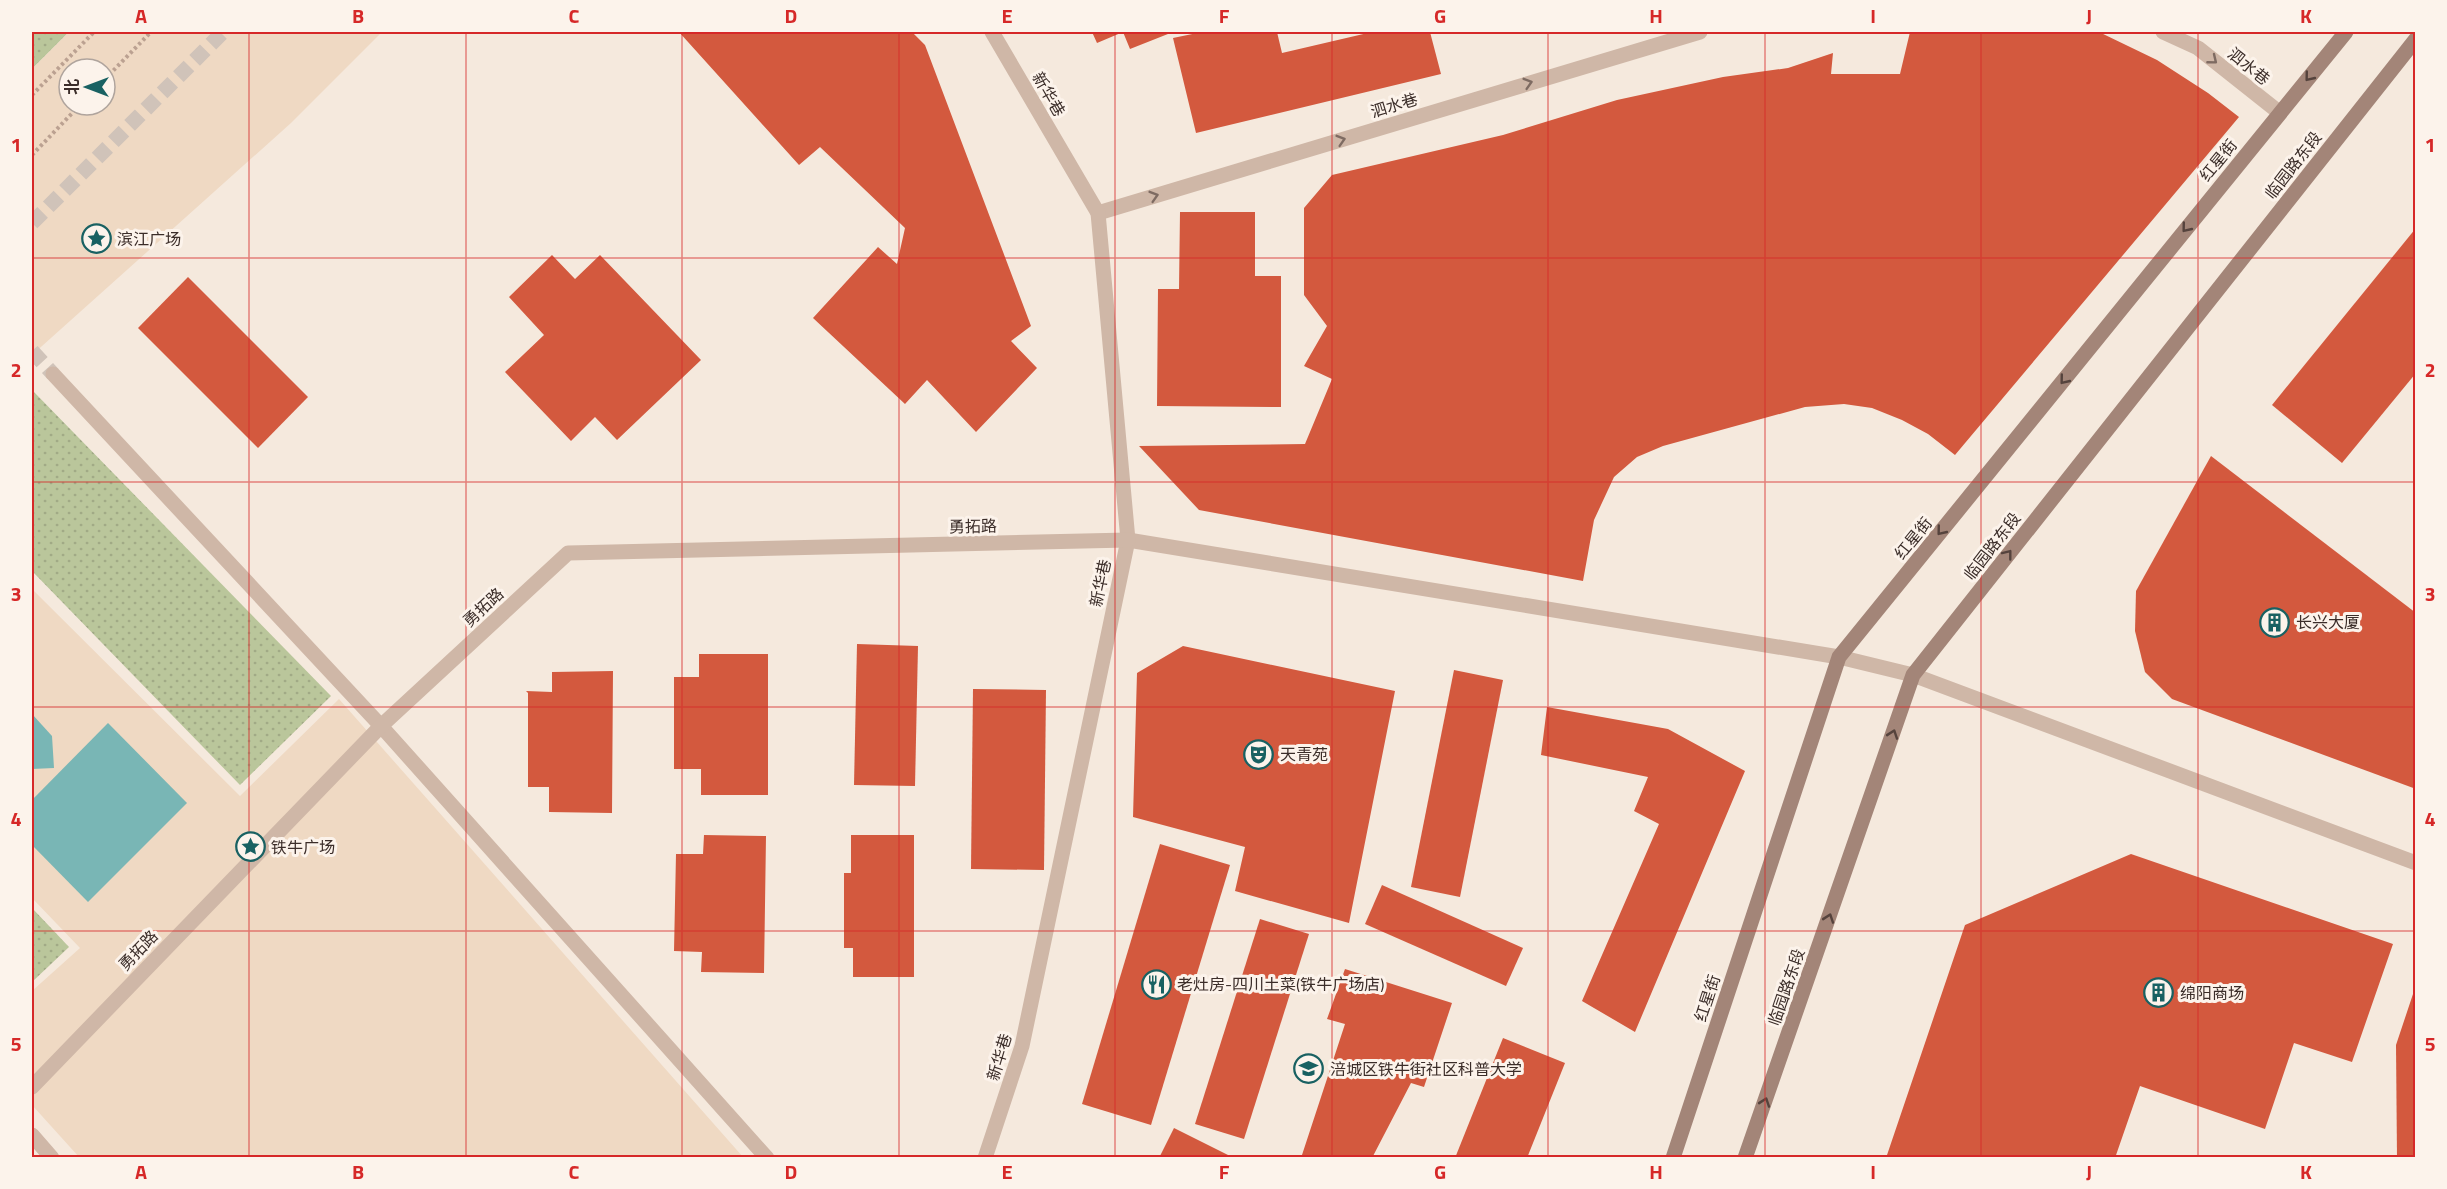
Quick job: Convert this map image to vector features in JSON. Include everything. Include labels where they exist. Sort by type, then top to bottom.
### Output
[{"type":"main road","name":"红星街","points":[[1673,1158],[1839,657],[2346,32]]},
{"type":"main road","name":"临园路东段","points":[[1746,1158],[1913,675],[2415,39]]},
{"type":"street","name":"新华巷","points":[[985,1158],[1022,1046],[1128,540],[1098,213],[992,32]]},
{"type":"street","name":"泗水巷","points":[[1098,213],[1700,32]]},
{"type":"street","name":"泗水巷","points":[[2163,32],[2198,48],[2280,113]]},
{"type":"street","points":[[53,374],[381,726],[767,1158]]},
{"type":"street","name":"勇拓路","points":[[32,1087],[381,726],[568,553],[1128,540],[1839,657],[1913,675],[2415,863]]},
{"type":"street","points":[[32,1135],[52,1158]]},
{"type":"path","points":[[32,94],[94,32]]},
{"type":"path","points":[[117,67],[151,32]]},
{"type":"path","points":[[32,155],[68,117]]},
{"type":"green space","points":[[32,32],[69,32],[32,69]]},
{"type":"green space","points":[[32,390],[331,696],[240,785],[32,571]]},
{"type":"green space","points":[[32,908],[69,947],[32,982]]},
{"type":"shaded area","name":"滨江广场","points":[[69,32],[382,32],[291,123],[32,355],[32,69]]},
{"type":"shaded area","name":"铁牛广场","points":[[32,589],[240,796],[339,699],[743,1157],[79,1157],[32,1105],[32,991],[80,948],[32,898]]},
{"type":"water","points":[[32,714],[52,736],[54,768],[32,769]]},
{"type":"water","points":[[108,723],[187,803],[88,902],[32,845],[32,800]]},
{"type":"building","points":[[679,32],[912,32],[925,45],[1031,326],[1011,341],[1037,368],[976,432],[927,380],[905,404],[813,318],[878,247],[897,264],[905,228],[820,147],[799,165]]},
{"type":"building","points":[[1092,32],[1123,32],[1097,43]]},
{"type":"building","points":[[1123,32],[1173,32],[1130,49]]},
{"type":"building","points":[[1202,32],[1277,32],[1282,53],[1372,32],[1430,32],[1441,74],[1196,133],[1173,38]]},
{"type":"building","points":[[1910,32],[2099,32],[2157,60],[2208,93],[2239,117],[1955,455],[1928,434],[1902,420],[1872,408],[1844,404],[1805,407],[1663,446],[1637,457],[1614,477],[1594,520],[1583,581],[1199,510],[1139,446],[1305,444],[1332,379],[1304,366],[1327,326],[1304,295],[1304,208],[1332,175],[1503,135],[1617,100],[1723,77],[1788,68],[1833,53],[1831,74],[1900,74]]},
{"type":"building","points":[[1180,212],[1255,212],[1255,276],[1281,276],[1281,407],[1157,406],[1158,289],[1179,289]]},
{"type":"building","points":[[2416,228],[2416,373],[2342,463],[2272,405]]},
{"type":"building","points":[[552,255],[575,279],[600,255],[701,360],[617,440],[595,417],[571,441],[505,372],[544,335],[509,297]]},
{"type":"building","points":[[188,277],[308,397],[258,448],[138,328]]},
{"type":"building","name":"长兴大厦","points":[[2211,456],[2416,613],[2416,789],[2172,699],[2145,672],[2135,631],[2136,591]]},
{"type":"building","points":[[857,644],[918,646],[915,786],[854,785]]},
{"type":"building","name":"天青苑","points":[[1183,646],[1395,691],[1349,923],[1235,891],[1245,847],[1133,817],[1137,673]]},
{"type":"building","points":[[699,654],[768,654],[768,795],[701,795],[701,769],[674,769],[674,677],[699,677]]},
{"type":"building","points":[[1454,670],[1503,680],[1460,897],[1411,887]]},
{"type":"building","points":[[613,671],[612,813],[549,812],[549,787],[528,787],[528,693],[526,691],[552,692],[552,672]]},
{"type":"building","points":[[973,689],[1046,690],[1044,870],[971,869]]},
{"type":"building","points":[[1547,707],[1668,729],[1745,771],[1635,1032],[1582,1001],[1659,824],[1634,811],[1648,777],[1541,755]]},
{"type":"building","points":[[704,835],[766,836],[764,973],[701,972],[702,952],[674,951],[676,854],[703,854]]},
{"type":"building","points":[[851,835],[914,835],[914,977],[853,977],[853,948],[844,948],[844,873],[851,873]]},
{"type":"building","name":"老灶房-四川土菜(铁牛广场店)","points":[[1160,844],[1230,865],[1151,1125],[1082,1104]]},
{"type":"building","name":"绵阳商场","points":[[2131,854],[2393,944],[2352,1062],[2294,1043],[2265,1129],[2140,1086],[2115,1158],[1886,1158],[1965,925]]},
{"type":"building","points":[[1382,885],[1523,948],[1506,986],[1365,924]]},
{"type":"building","points":[[1260,919],[1309,934],[1244,1139],[1195,1124]]},
{"type":"building","points":[[1345,969],[1452,1003],[1424,1087],[1411,1083],[1372,1158],[1301,1158],[1345,1024],[1327,1019]]},
{"type":"building","points":[[2415,988],[2416,1158],[2397,1158],[2396,1045]]},
{"type":"building","points":[[1503,1038],[1565,1063],[1527,1158],[1455,1158]]},
{"type":"building","points":[[1174,1128],[1234,1158],[1159,1158]]},
{"type":"tunnel","points":[[32,223],[223,32]]},
{"type":"tunnel","points":[[32,351],[53,374]]},
{"type":"place","name":"滨江广场","points":[[96,239]]},
{"type":"place","name":"长兴大厦","points":[[2275,622]]},
{"type":"place","name":"天青苑","points":[[1259,754]]},
{"type":"place","name":"铁牛广场","points":[[250,847]]},
{"type":"place","name":"老灶房-四川土菜(铁牛广场店)","points":[[1156,984]]},
{"type":"place","name":"绵阳商场","points":[[2159,993]]},
{"type":"place","name":"涪城区铁牛街社区科普大学","points":[[1309,1069]]}]
